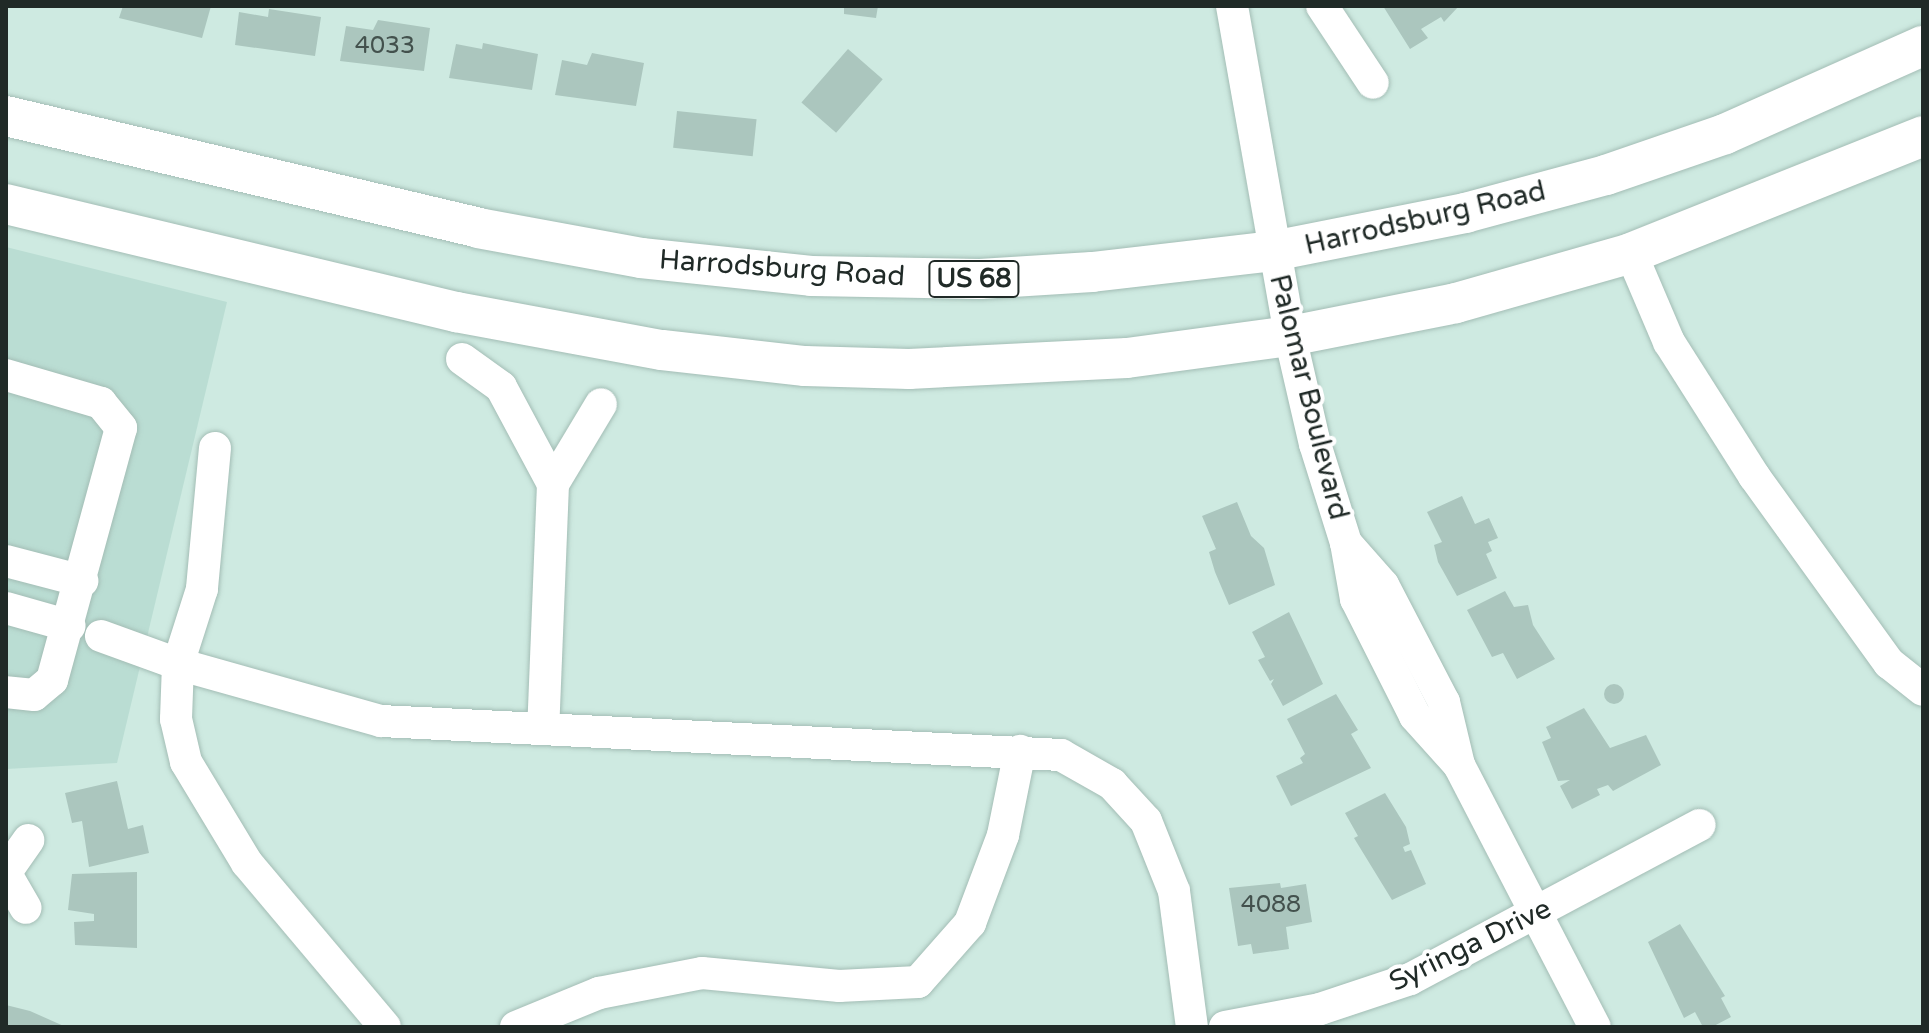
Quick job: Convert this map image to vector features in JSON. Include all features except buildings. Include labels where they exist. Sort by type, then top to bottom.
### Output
[{"type":"main road","name":"Harrodsburg Road","points":[[6,116],[478,228],[641,258],[811,276],[980,279],[1092,272],[1273,251],[1465,213],[1606,175],[1725,134],[1923,46]]},
{"type":"main road","points":[[6,204],[456,312],[662,350],[805,366],[909,369],[1127,358],[1290,336],[1456,303],[1631,253],[1923,136]]},
{"type":"street","name":"Palomar Boulevard","points":[[1232,6],[1290,336],[1315,444],[1346,543],[1356,599],[1415,716],[1459,765],[1595,1027]]},
{"type":"street","points":[[1322,6],[1373,83]]},
{"type":"street","points":[[1631,253],[1669,342],[1754,476],[1889,663],[1923,690]]},
{"type":"street","points":[[462,359],[501,387],[553,484]]},
{"type":"street","points":[[6,375],[101,403],[121,428],[70,626],[52,680],[34,695],[6,692]]},
{"type":"street","points":[[543,728],[553,484],[601,404]]},
{"type":"street","points":[[215,448],[202,589],[178,664],[176,719],[186,762],[247,863],[385,1027]]},
{"type":"street","points":[[6,561],[82,581]]},
{"type":"street","points":[[6,608],[70,626]]},
{"type":"street","points":[[101,636],[178,664],[381,721],[1061,755],[1112,784],[1146,821],[1174,891],[1192,1027]]},
{"type":"street","points":[[516,1027],[599,993],[702,973],[839,986],[918,982],[970,923],[1003,835],[1020,751]]},
{"type":"street","name":"Syringa Drive","points":[[1225,1027],[1320,1009],[1387,988],[1535,914],[1700,825]]},
{"type":"street","points":[[26,908],[6,873],[28,840]]},
{"type":"shaded area","points":[[6,247],[227,302],[117,763],[6,769]]}]
